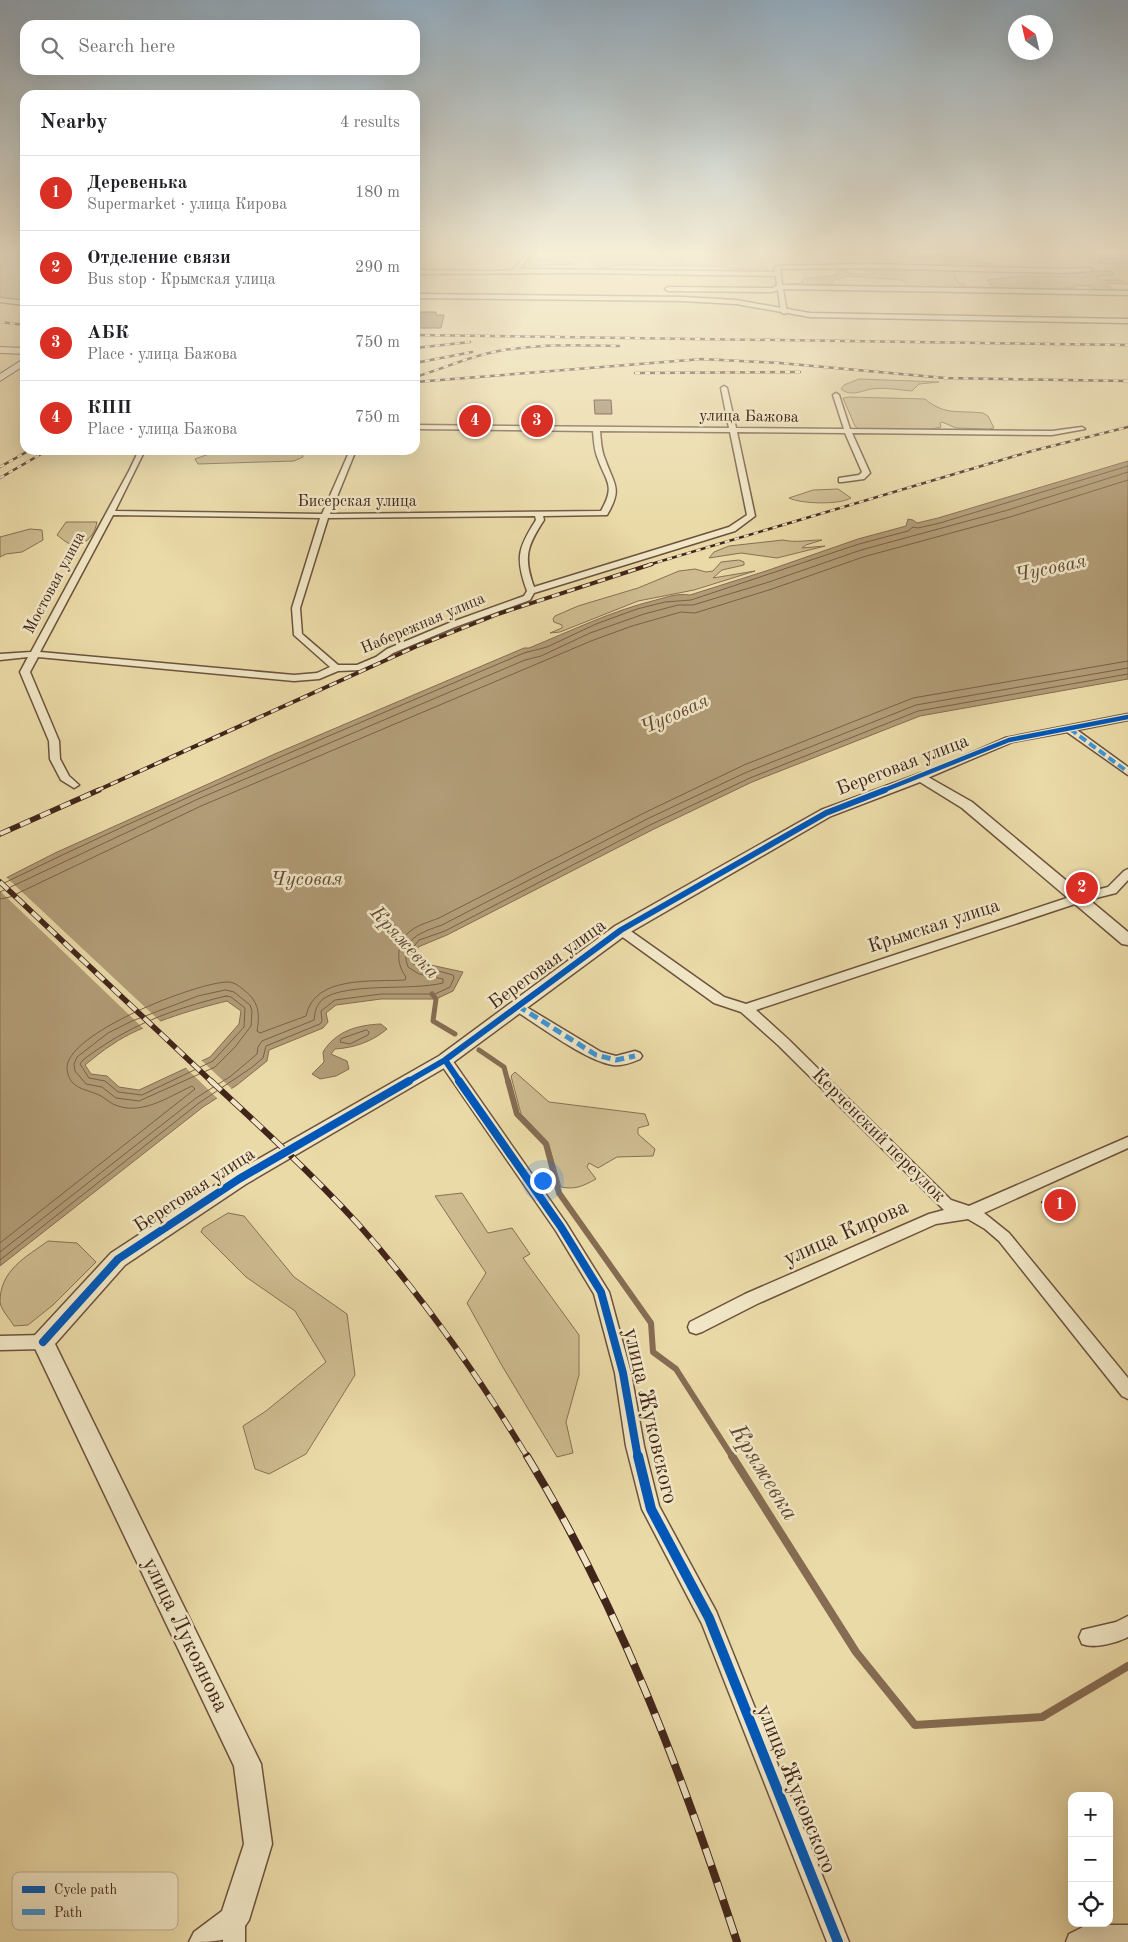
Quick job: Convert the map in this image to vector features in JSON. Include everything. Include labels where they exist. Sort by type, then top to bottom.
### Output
[{"type":"main road","points":[[0,350],[20,351]]},
{"type":"main road","points":[[0,378],[20,364]]},
{"type":"street","points":[[724,388],[732,431]]},
{"type":"street","points":[[836,395],[848,432],[866,473],[861,477],[842,480]]},
{"type":"street","name":"улица Бажова","points":[[420,427],[1052,433],[1082,428]]},
{"type":"street","name":"Бисерская улица","points":[[109,513],[324,516],[604,513],[614,496],[612,478],[602,460],[596,429]]},
{"type":"street","name":"Набережная улица","points":[[0,657],[35,654],[294,678],[319,676],[336,668],[358,668],[380,659],[390,651],[452,625],[527,598],[532,591],[732,529],[751,516],[732,431]]},
{"type":"street","name":"Мостовая улица","points":[[74,785],[65,778],[54,759],[54,741],[25,672],[140,455]]},
{"type":"street","points":[[336,668],[298,635],[296,608],[324,516],[351,455]]},
{"type":"street","points":[[532,591],[524,568],[525,547],[540,520],[539,514]]},
{"type":"street","name":"Береговая улица","points":[[43,1342],[118,1259],[239,1179],[445,1060],[621,930],[826,812],[921,777],[1009,740],[1128,717]]},
{"type":"street","points":[[1070,729],[1128,772]]},
{"type":"street","points":[[921,777],[967,805],[1128,940]]},
{"type":"street","name":"Крымская улица","points":[[746,1009],[1080,898],[1112,890],[1128,873]]},
{"type":"street","name":"Керченский переулок","points":[[621,930],[720,1000],[746,1009],[796,1055],[946,1205],[971,1212],[988,1221],[1004,1237],[1128,1391]]},
{"type":"street","points":[[518,1006],[596,1055],[610,1060],[624,1061],[635,1056]]},
{"type":"street","name":"улица Жуковского","points":[[445,1060],[561,1227],[601,1292],[623,1373],[635,1446],[651,1509],[709,1618],[838,1942]]},
{"type":"street","name":"улица Кирова","points":[[696,1327],[751,1299],[934,1218],[971,1212],[1128,1142]]},
{"type":"street","points":[[0,1343],[43,1342]]},
{"type":"street","name":"улица Лукоянова","points":[[43,1342],[247,1764],[258,1844],[234,1931]]},
{"type":"street","points":[[1089,1637],[1119,1631],[1128,1626]]},
{"type":"street","points":[[204,1942],[234,1931]]},
{"type":"street","points":[[1077,1942],[1087,1936],[1128,1936]]},
{"type":"shaded area","points":[[859,379],[939,382],[919,384],[912,391],[876,388],[848,393],[841,389],[844,385]]},
{"type":"shaded area","points":[[843,398],[925,399],[946,410],[983,413],[988,416],[994,428],[956,428],[942,422],[940,423],[941,427],[927,430],[860,430],[855,426]]},
{"type":"shaded area","points":[[206,455],[302,455],[303,457],[294,461],[198,464],[195,459]]},
{"type":"shaded area","points":[[838,489],[851,498],[838,502],[820,503],[802,502],[789,498],[813,490]]},
{"type":"shaded area","points":[[66,522],[97,522],[94,532],[87,540],[73,545],[57,535]]},
{"type":"shaded area","points":[[30,529],[42,530],[43,540],[22,552],[6,554],[0,557],[0,537]]},
{"type":"shaded area","points":[[783,540],[822,540],[802,548],[825,546],[777,558],[741,553],[709,558],[714,552],[729,546]]},
{"type":"shaded area","points":[[739,560],[744,562],[744,565],[722,570],[713,578],[755,571],[694,590],[638,601],[560,632],[550,633],[562,628],[562,625],[554,622],[555,616],[578,606],[638,588],[679,571],[695,569],[706,572],[713,571],[721,562]]},
{"type":"shaded area","points":[[515,1072],[549,1102],[645,1114],[649,1125],[638,1128],[638,1134],[655,1149],[653,1156],[617,1157],[598,1168],[589,1163],[587,1167],[596,1179],[579,1187],[561,1187],[548,1142],[521,1114],[511,1076]]},
{"type":"shaded area","points":[[462,1193],[488,1233],[512,1228],[530,1254],[523,1258],[579,1335],[579,1375],[566,1422],[573,1453],[557,1457],[467,1303],[486,1273],[435,1196]]},
{"type":"shaded area","points":[[228,1213],[244,1216],[294,1277],[347,1314],[355,1375],[306,1454],[269,1474],[255,1469],[243,1426],[266,1411],[326,1362],[295,1311],[246,1277],[201,1232],[203,1228]]},
{"type":"shaded area","points":[[48,1241],[77,1243],[96,1262],[53,1305],[28,1325],[14,1326],[0,1302],[4,1281],[23,1259]]},
{"type":"water","name":"Чусовая","points":[[1128,461],[1128,679],[920,716],[752,782],[652,830],[447,935],[418,947],[417,962],[463,972],[453,991],[436,999],[381,999],[336,1005],[326,1013],[328,1022],[323,1028],[269,1050],[267,1061],[237,1085],[203,1107],[0,1266],[0,881],[55,853],[277,753],[524,648],[529,648],[639,605],[668,597],[690,595],[858,539],[906,526],[908,519],[917,523]],"holes":[[[227,1001],[241,1011],[239,1024],[210,1057],[139,1090],[119,1087],[107,1076],[91,1074],[85,1065],[124,1037],[168,1018]]]},
{"type":"water","points":[[381,1024],[387,1029],[369,1041],[355,1046],[335,1049],[331,1054],[347,1061],[349,1069],[336,1076],[320,1079],[312,1074],[324,1062],[323,1052],[334,1039],[348,1030]]},
{"type":"pier","points":[[5,876],[163,1024],[146,1031],[0,891],[0,878]]},
{"type":"pier","points":[[200,1059],[233,1090],[219,1100],[184,1066]]},
{"type":"building","points":[[594,400],[611,400],[612,414],[595,414]]},
{"type":"building","points":[[1064,1192],[1078,1207],[1055,1217],[1041,1202]]},
{"type":"waterway","name":"Кряжевка","points":[[432,994],[436,999],[433,1021],[455,1034]]},
{"type":"waterway","name":"Кряжевка","points":[[479,1050],[504,1067],[508,1082]]},
{"type":"waterway","name":"Кряжевка","points":[[508,1081],[517,1114],[546,1144],[559,1193],[651,1323],[653,1352],[676,1369],[733,1458]]},
{"type":"waterway","name":"Кряжевка","points":[[732,1456],[856,1652],[915,1725],[1042,1717],[1128,1666]]},
{"type":"railway","points":[[420,347],[446,345]]},
{"type":"railway","points":[[1101,345],[1128,345]]},
{"type":"railway","points":[[420,375],[476,356],[502,350],[552,346],[619,346]]},
{"type":"railway","points":[[420,362],[472,352]]},
{"type":"railway","points":[[420,382],[702,359],[780,363],[945,378],[1128,381]]},
{"type":"railway","points":[[635,373],[800,372]]},
{"type":"railway","points":[[648,565],[1032,451],[1128,427]]},
{"type":"railway","points":[[0,467],[21,455]]},
{"type":"railway","points":[[0,478],[39,455]]},
{"type":"railway","points":[[96,791],[415,647],[498,614],[652,564]]},
{"type":"railway","points":[[0,834],[99,790]]},
{"type":"railway","points":[[0,882],[212,1082]]},
{"type":"railway","points":[[211,1081],[323,1187],[382,1251],[469,1366],[528,1458]]},
{"type":"railway","points":[[527,1456],[591,1572],[620,1632],[671,1754],[737,1942]]},
{"type":"marked path","points":[[1070,729],[1128,772]]},
{"type":"marked path","points":[[518,1006],[596,1055],[616,1060],[625,1060],[635,1056]]},
{"type":"cycle path","points":[[43,1342],[118,1259],[239,1179],[445,1060],[621,930],[826,813],[1009,740],[1128,717]]},
{"type":"cycle path","points":[[445,1060],[561,1227],[601,1292],[623,1373],[635,1446],[651,1509],[709,1618],[838,1942]]},
{"type":"place","name":"КПП","points":[[475,421]]},
{"type":"place","name":"АБК","points":[[537,421]]},
{"type":"place","name":"Отделение связи","points":[[1082,888]]},
{"type":"place","name":"Деревенька","points":[[1060,1205]]}]
